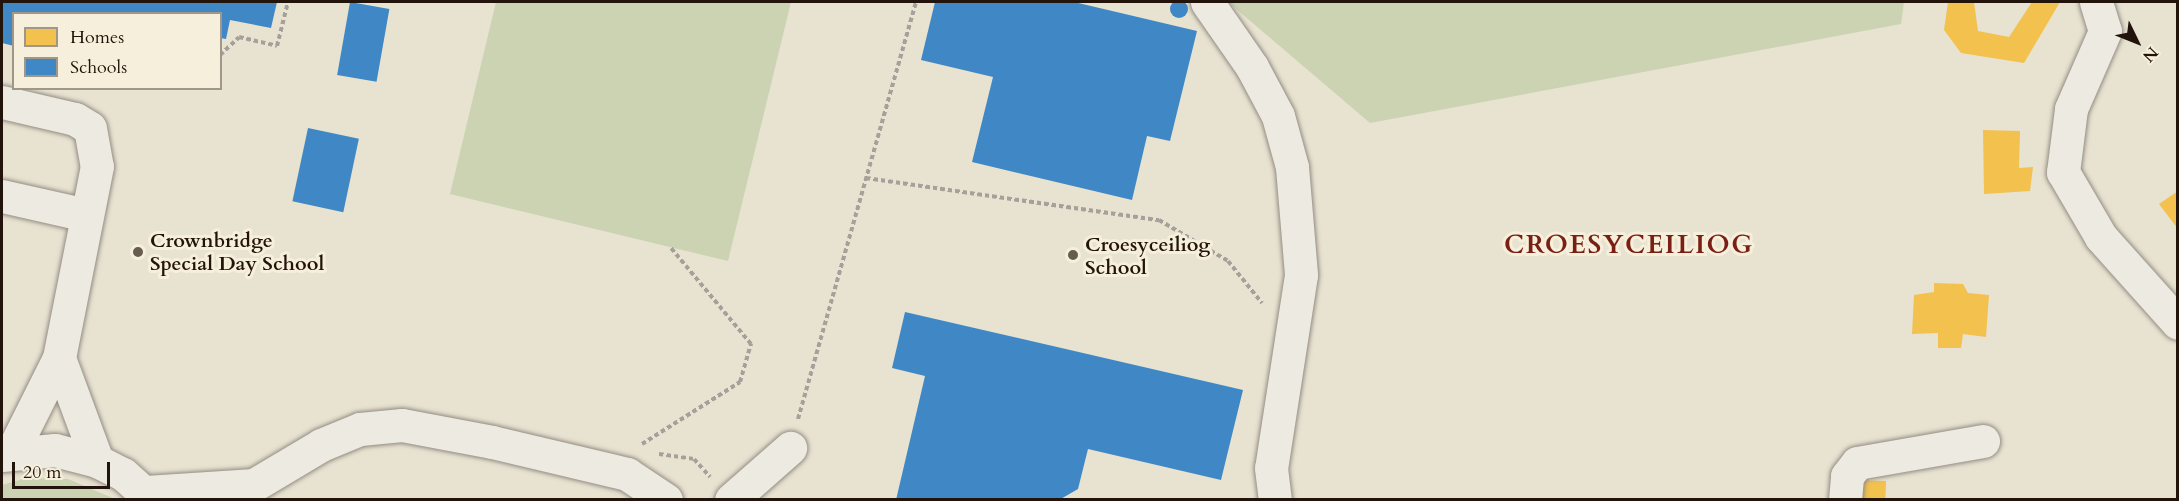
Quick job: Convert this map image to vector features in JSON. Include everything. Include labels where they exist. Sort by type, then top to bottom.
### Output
[{"type":"street","points":[[1207,2],[1252,67],[1278,116],[1292,168],[1301,275],[1293,341],[1271,468],[1275,500]]},
{"type":"street","points":[[2100,16],[2071,109],[2063,171],[2101,237],[2178,323]]},
{"type":"street","points":[[2,102],[75,119],[90,128],[97,166],[59,358],[7,453]]},
{"type":"street","points":[[2,196],[86,215]]},
{"type":"street","points":[[59,358],[97,460]]},
{"type":"street","points":[[7,453],[55,450],[97,460],[123,474],[149,496],[248,492],[321,445],[360,429],[402,425],[492,442],[632,463],[666,500]]},
{"type":"street","points":[[1845,500],[1847,476],[1857,463],[1983,441]]},
{"type":"street","points":[[723,491],[790,448]]},
{"type":"path","points":[[222,53],[239,38],[277,46],[288,2]]},
{"type":"path","points":[[790,448],[916,2]]},
{"type":"path","points":[[866,178],[1159,220],[1228,261],[1293,341]]},
{"type":"path","points":[[632,463],[645,440],[740,382],[751,344],[671,248]]},
{"type":"path","points":[[632,463],[694,459],[723,491]]},
{"type":"green space","points":[[496,2],[791,2],[728,261],[450,194]]},
{"type":"green space","points":[[1228,2],[1904,2],[1901,24],[1370,123]]},
{"type":"green space","points":[[26,478],[68,479],[115,499],[2,499],[2,485]]},
{"type":"building: Homes","points":[[1948,2],[1974,2],[1978,31],[2009,37],[2032,2],[2060,2],[2024,63],[1961,53],[1944,30]]},
{"type":"building: Homes","points":[[1983,130],[2020,131],[2019,168],[2033,167],[2030,191],[1984,194]]},
{"type":"building: Homes","points":[[2178,191],[2178,229],[2159,204]]},
{"type":"building: Homes","points":[[1934,283],[1963,284],[1968,293],[1989,295],[1986,337],[1963,334],[1961,348],[1938,348],[1938,333],[1912,334],[1914,295],[1934,292]]},
{"type":"building: Homes","points":[[1854,480],[1886,481],[1885,500],[1853,500]]},
{"type":"building: Schools","points":[[1179,0],[1185,3],[1188,9],[1185,15],[1179,18],[1173,15],[1170,9],[1173,3]]},
{"type":"building: Schools","points":[[2,2],[277,2],[271,28],[230,20],[226,39],[222,38],[222,12],[12,12],[12,46],[2,43]]},
{"type":"building: Schools","points":[[350,2],[389,9],[377,82],[337,75]]},
{"type":"building: Schools","points":[[935,2],[1074,2],[1197,31],[1170,141],[1147,136],[1132,200],[972,162],[993,77],[921,60]]},
{"type":"building: Schools","points":[[308,128],[359,139],[343,212],[292,201]]},
{"type":"building: Schools","points":[[905,312],[1243,390],[1221,480],[1088,449],[1078,489],[1059,500],[896,500],[925,376],[892,368]]},
{"type":"place","name":"Crownbridge Special Day School","points":[[138,252]]},
{"type":"place","name":"Croesyceiliog School","points":[[1073,255]]},
{"type":"district","name":"CROESYCEILIOG","points":[[1629,245]]}]
